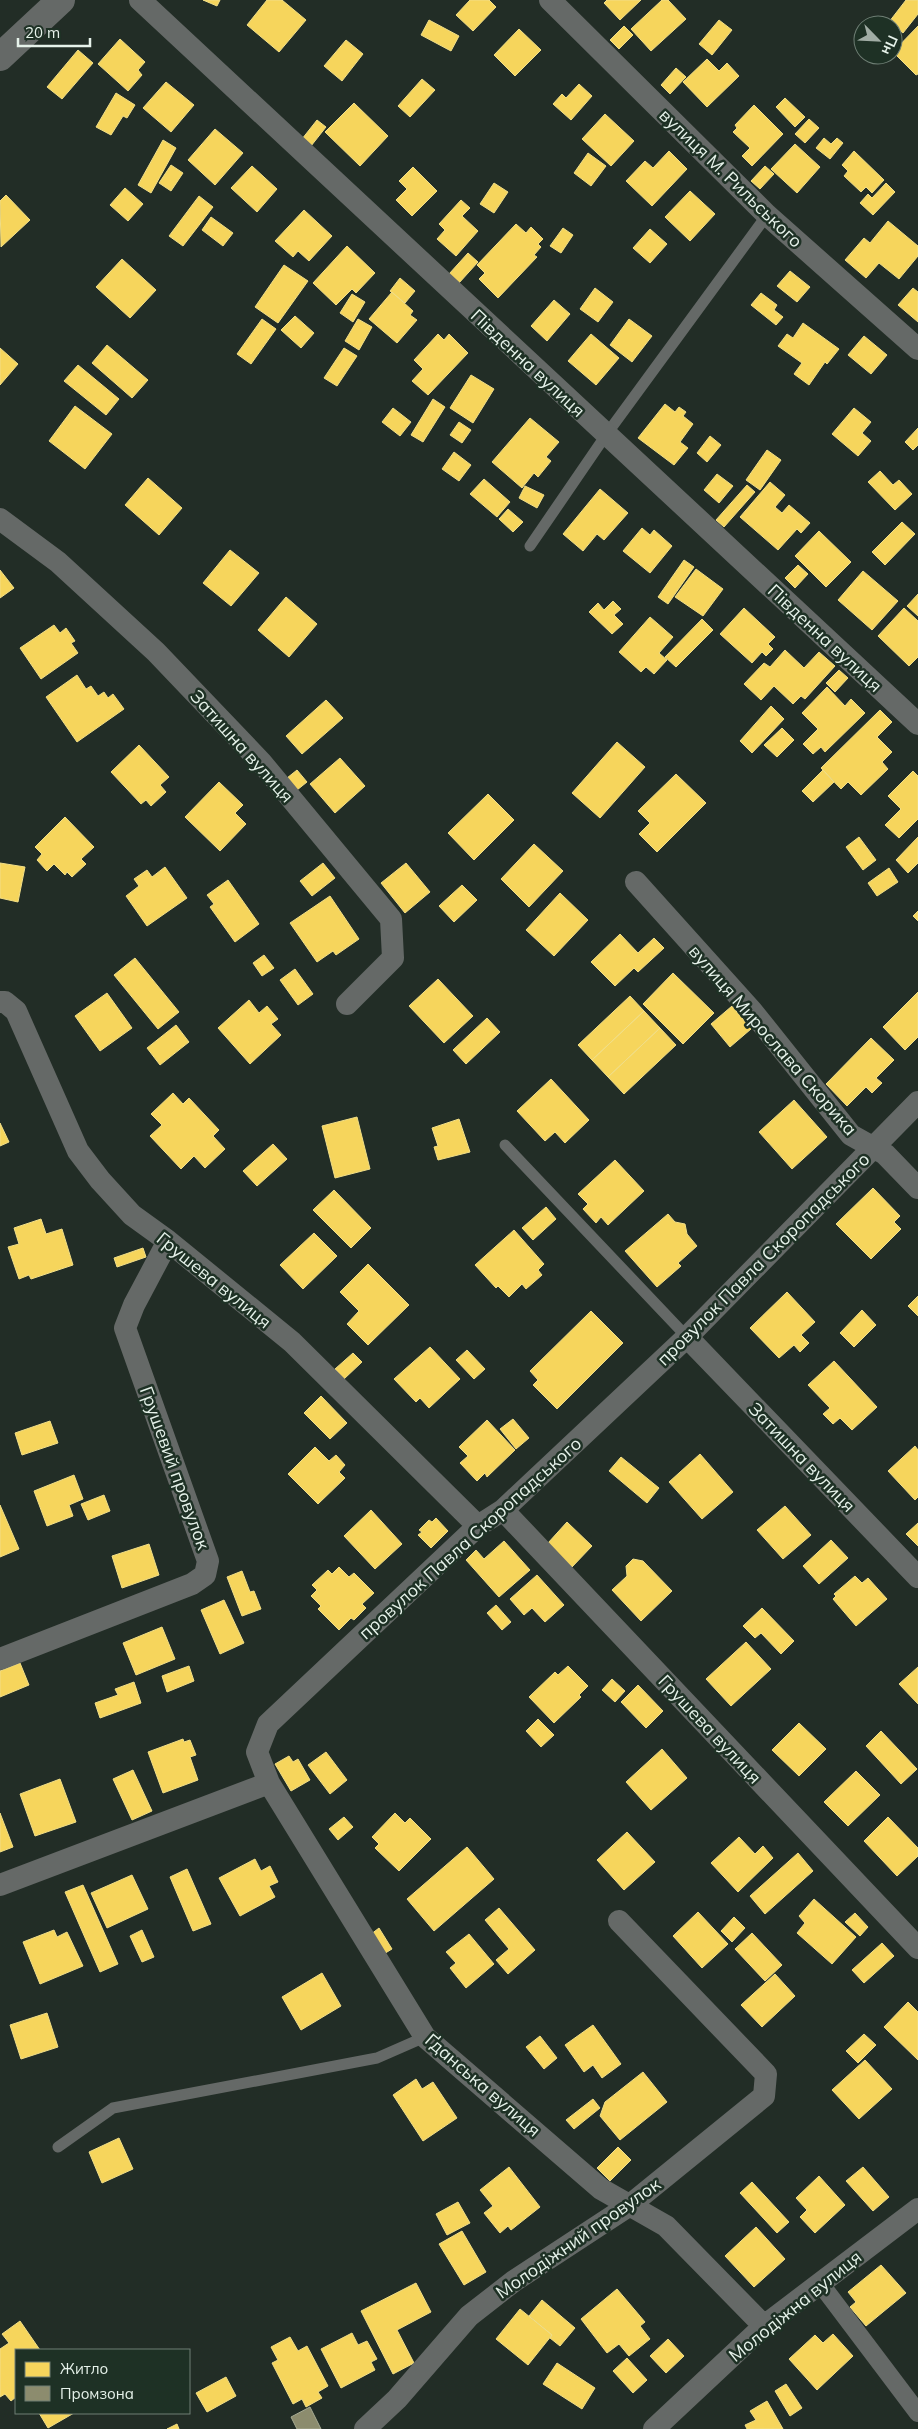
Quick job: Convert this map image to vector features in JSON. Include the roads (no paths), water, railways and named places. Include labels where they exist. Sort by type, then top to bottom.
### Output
[{"type":"street","points":[[0,58],[60,0]]},
{"type":"street","name":"Південна вулиця","points":[[140,0],[918,724]]},
{"type":"street","name":"вулиця М. Рильського","points":[[550,0],[767,215],[918,349]]},
{"type":"street","name":"Затишна вулиця","points":[[0,519],[58,562],[156,652],[261,762],[391,919],[393,958],[347,1004]]},
{"type":"street","name":"вулиця Мирослава Скорика","points":[[636,882],[752,1011],[851,1135],[885,1154],[918,1188]]},
{"type":"street","name":"Грушева вулиця","points":[[0,1002],[5,1002],[16,1011],[78,1151],[100,1180],[132,1215],[168,1241],[292,1342],[478,1526]]},
{"type":"street","name":"провулок Павла Скоропадського","points":[[269,1783],[257,1752],[268,1724],[478,1526],[503,1510],[687,1337],[918,1102]]},
{"type":"street","name":"Грушевий провулок","points":[[0,1659],[192,1584],[205,1575],[208,1561],[125,1328],[134,1305],[168,1241]]},
{"type":"street","name":"Затишна вулиця","points":[[687,1337],[918,1577]]},
{"type":"street","name":"Грушева вулиця","points":[[503,1510],[918,1948]]},
{"type":"street","points":[[0,1885],[269,1783]]},
{"type":"street","name":"Ґданська вулиця","points":[[269,1783],[425,2037],[602,2188],[666,2226],[764,2326]]},
{"type":"street","name":"Молодіжний провулок","points":[[365,2429],[397,2399],[469,2316],[514,2280],[630,2205],[764,2096],[766,2074],[619,1921]]},
{"type":"street","name":"Молодіжна вулиця","points":[[654,2429],[764,2326],[918,2209]]},
{"type":"street","points":[[820,2284],[918,2413]]},
{"type":"lane","points":[[530,546],[606,435],[767,215]]},
{"type":"lane","points":[[505,1145],[687,1337]]},
{"type":"lane","points":[[58,2147],[113,2108],[377,2058],[425,2037]]}]
